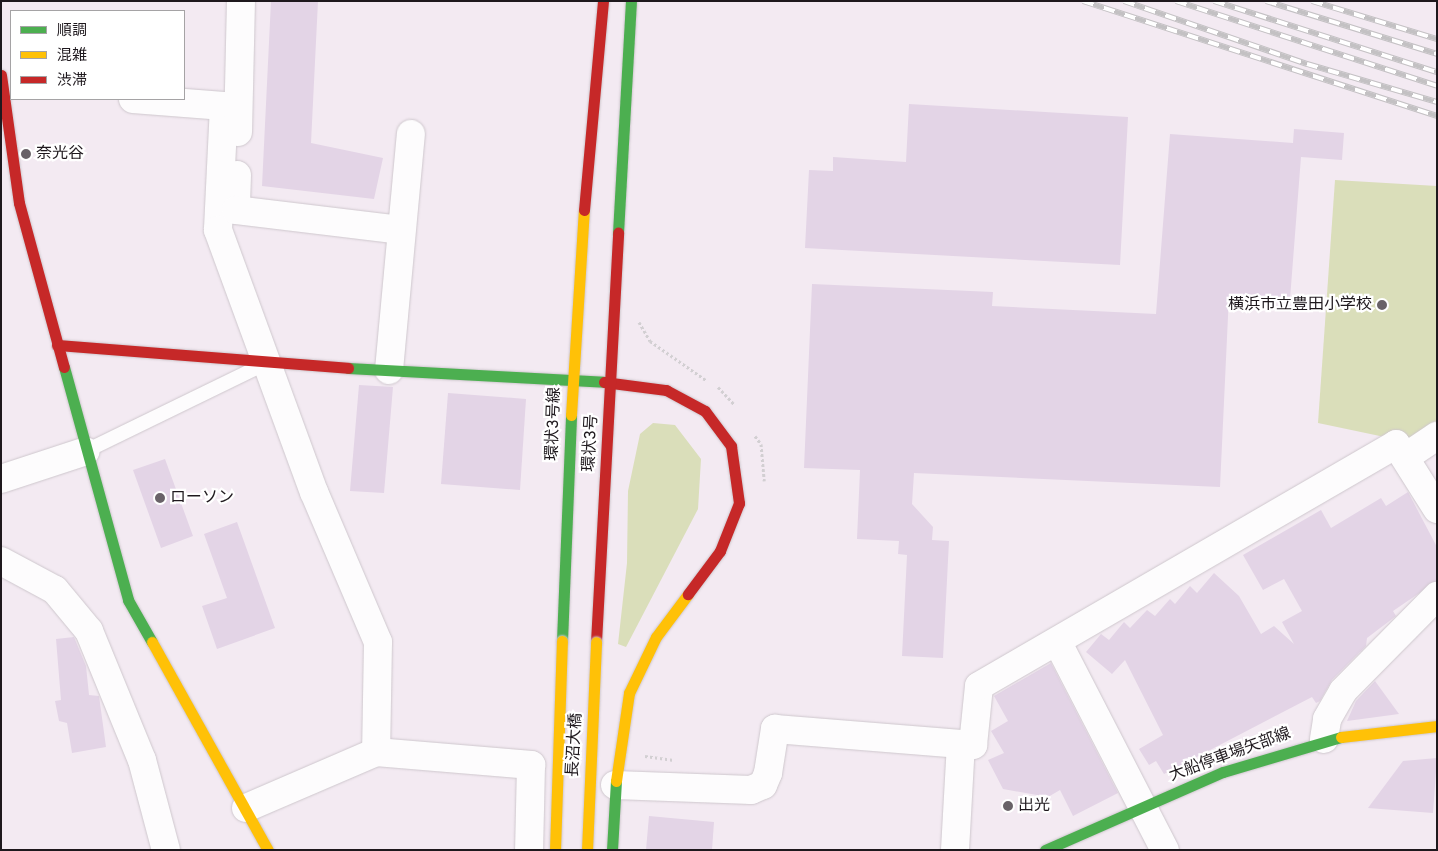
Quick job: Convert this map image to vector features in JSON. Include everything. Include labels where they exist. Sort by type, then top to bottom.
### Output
[{"type":"street","points":[[241,1],[236,210],[401,230]]},
{"type":"street","name":"環状3号線","points":[[555,850],[571,381],[581,243],[603,1]]},
{"type":"street","name":"環状3号","points":[[596,642],[631,1]]},
{"type":"street","points":[[5,84],[18,203],[86,451],[138,623],[246,808],[268,850]]},
{"type":"street","points":[[146,100],[224,106],[218,230],[265,364],[378,642],[376,752]]},
{"type":"street","points":[[388,370],[410,134]]},
{"type":"street","points":[[57,345],[265,364],[610,382],[666,390],[705,411],[731,446],[740,484],[734,525],[720,551],[661,629],[641,664],[622,725],[612,850]]},
{"type":"street","points":[[1407,456],[1437,436]]},
{"type":"street","points":[[616,785],[751,790],[763,785],[768,774],[776,729],[973,745],[980,686],[1058,644],[1396,444],[1407,456],[1437,509]]},
{"type":"street","points":[[1,479],[86,451]]},
{"type":"street","points":[[1,561],[55,590],[89,631],[142,760],[166,850]]},
{"type":"street","points":[[1324,739],[1327,719],[1343,691],[1437,596]]},
{"type":"street","name":"長沼大橋","points":[[586,850],[596,642]]},
{"type":"street","points":[[1058,644],[1144,806],[1165,850]]},
{"type":"street","name":"大船停車場矢部線","points":[[1045,850],[1223,772],[1324,739],[1437,726]]},
{"type":"street","points":[[955,850],[961,744]]},
{"type":"street","points":[[246,808],[376,752],[530,765],[528,850]]},
{"type":"lane","points":[[1,208],[18,203]]},
{"type":"lane","points":[[86,451],[265,364]]},
{"type":"green space","name":"横浜市立豊田小学校","points":[[1335,180],[1437,186],[1437,432],[1418,444],[1318,423]]},
{"type":"green space","points":[[653,423],[675,425],[701,459],[698,509],[626,647],[618,644],[627,563],[628,491],[640,434]]},
{"type":"building","points":[[271,1],[318,1],[311,143],[383,158],[374,199],[262,186]]},
{"type":"building","points":[[909,104],[1128,117],[1120,265],[805,248],[809,170],[833,171],[833,157],[906,162]]},
{"type":"building","points":[[1294,129],[1344,133],[1342,160],[1301,157],[1290,299],[1229,295],[1220,487],[914,473],[912,504],[933,527],[932,540],[949,541],[943,658],[902,656],[907,555],[898,554],[899,541],[857,539],[860,470],[804,468],[812,284],[993,292],[992,306],[1156,314],[1170,134],[1293,143]]},
{"type":"building","points":[[359,385],[393,387],[384,493],[350,491]]},
{"type":"building","points":[[448,393],[526,399],[520,490],[441,484]]},
{"type":"building","points":[[165,459],[193,536],[161,548],[133,470]]},
{"type":"building","points":[[1408,492],[1437,547],[1437,581],[1393,611],[1396,616],[1367,638],[1366,646],[1332,680],[1320,701],[1316,703],[1312,697],[1164,774],[1156,761],[1149,765],[1139,749],[1163,735],[1125,660],[1112,674],[1086,652],[1101,634],[1109,640],[1124,622],[1130,628],[1147,610],[1155,616],[1170,599],[1175,604],[1190,586],[1197,593],[1214,573],[1239,596],[1261,634],[1274,626],[1294,644],[1282,622],[1302,611],[1284,579],[1263,590],[1243,555],[1321,510],[1331,528],[1381,498],[1386,506]]},
{"type":"building","points":[[237,522],[275,628],[217,649],[202,606],[227,598],[204,534]]},
{"type":"building","points":[[74,637],[86,666],[89,695],[99,696],[106,747],[72,753],[67,723],[59,721],[55,701],[61,700],[56,639]]},
{"type":"building","points":[[1051,663],[1118,793],[1073,816],[1060,790],[1048,797],[1003,789],[988,760],[1004,753],[991,731],[1008,721],[994,696]]},
{"type":"building","points":[[1375,681],[1399,714],[1347,721],[1356,701]]},
{"type":"building","points":[[1437,758],[1433,813],[1368,808],[1403,761]]},
{"type":"building","points":[[649,816],[714,822],[712,850],[646,850]]},
{"type":"railway","points":[[1083,1],[1437,116]]},
{"type":"railway","points":[[1124,1],[1307,64],[1437,102]]},
{"type":"railway","points":[[1176,1],[1437,86]]},
{"type":"railway","points":[[1214,1],[1437,72]]},
{"type":"railway","points":[[1266,1],[1437,54]]},
{"type":"railway","points":[[1312,1],[1437,39]]},
{"type":"traffic: fast","points":[[618,233],[631,1]]},
{"type":"traffic: fast","points":[[64,367],[128,600],[152,642]]},
{"type":"traffic: fast","points":[[348,368],[604,382]]},
{"type":"traffic: fast","points":[[562,641],[571,415]]},
{"type":"traffic: fast","points":[[1045,850],[1223,772],[1341,737]]},
{"type":"traffic: fast","points":[[612,850],[616,781]]},
{"type":"traffic: slow","points":[[571,415],[584,210]]},
{"type":"traffic: slow","points":[[616,781],[629,693],[656,637],[688,594]]},
{"type":"traffic: slow","points":[[555,850],[562,641]]},
{"type":"traffic: slow","points":[[152,642],[268,850]]},
{"type":"traffic: slow","points":[[587,850],[596,642]]},
{"type":"traffic: slow","points":[[1341,737],[1437,726]]},
{"type":"traffic: jam","points":[[584,210],[603,1]]},
{"type":"traffic: jam","points":[[1,75],[19,203],[64,367]]},
{"type":"traffic: jam","points":[[596,642],[618,233]]},
{"type":"traffic: jam","points":[[57,345],[348,368]]},
{"type":"traffic: jam","points":[[604,382],[666,390],[705,411],[731,446],[739,503],[720,551],[688,594]]},
{"type":"place","name":"奈光谷","points":[[26,154]]},
{"type":"place","name":"横浜市立豊田小学校","points":[[1382,305]]},
{"type":"place","name":"ローソン","points":[[160,498]]},
{"type":"place","name":"出光","points":[[1008,806]]}]
